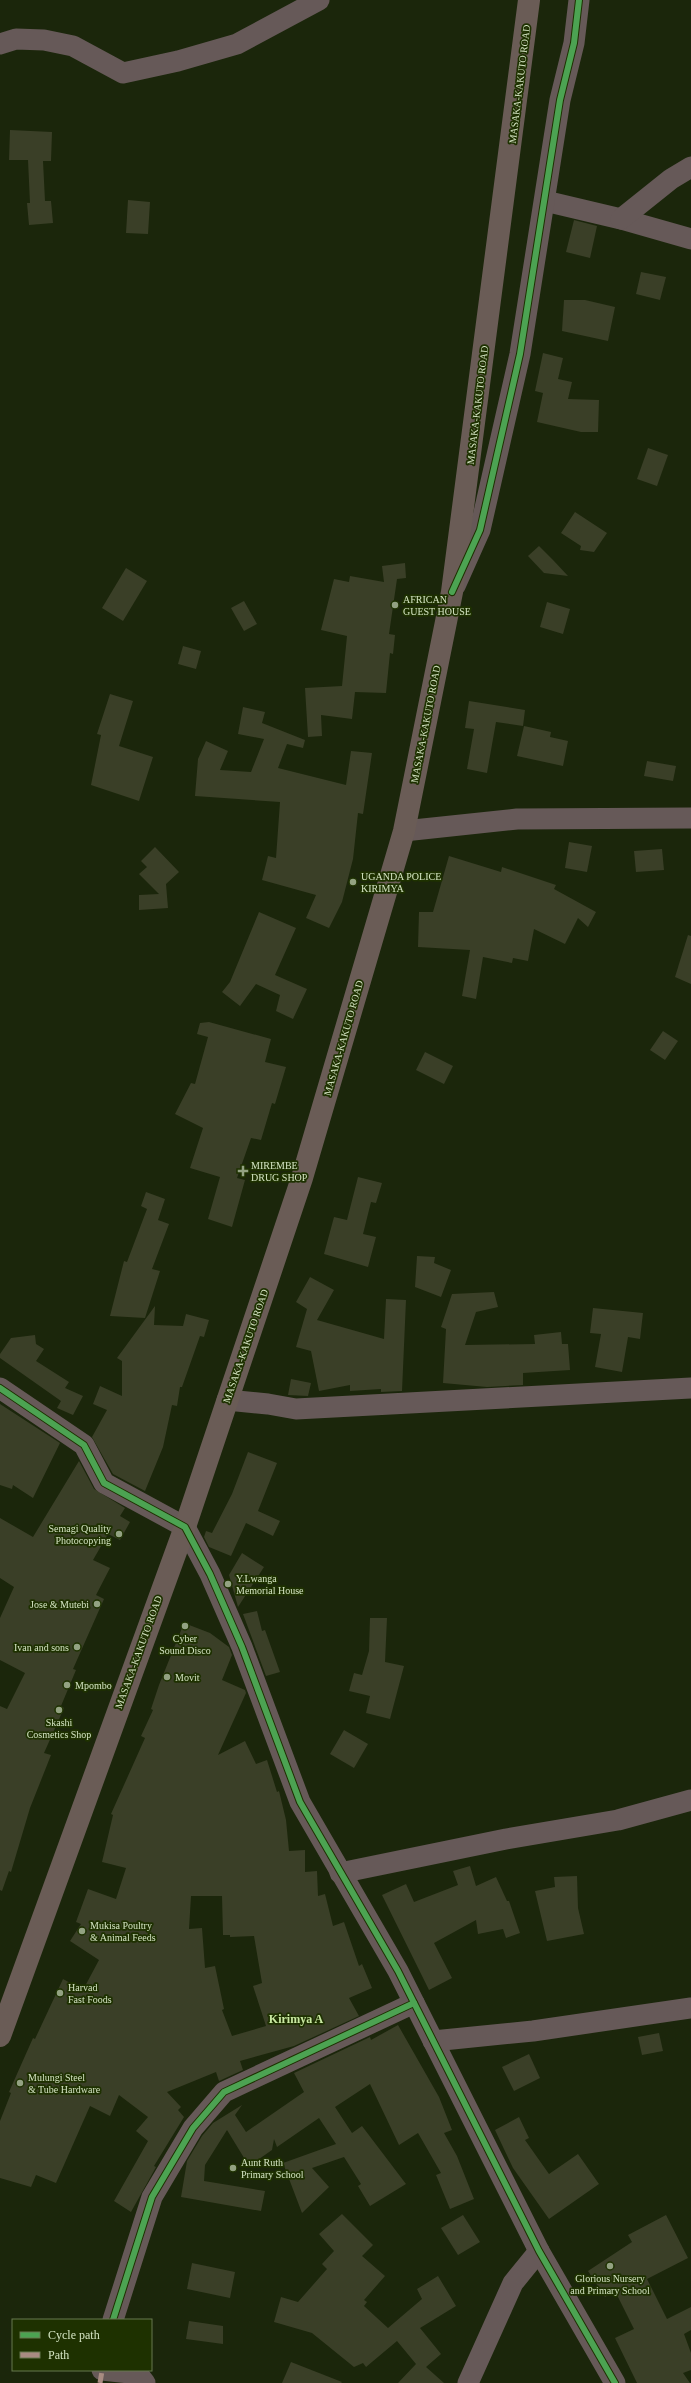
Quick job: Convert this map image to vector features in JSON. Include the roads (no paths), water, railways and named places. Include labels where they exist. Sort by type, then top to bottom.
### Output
[{"type":"highway","name":"MASAKA-KAKUTO ROAD","points":[[0,2036],[185,1527],[302,1178],[404,831],[452,592],[530,0]]},
{"type":"street","points":[[0,44],[16,38],[44,40],[73,46],[123,73],[178,61],[237,44],[286,8],[319,0]]},
{"type":"street","points":[[452,592],[473,548],[486,506],[520,354],[539,224],[545,201],[562,92],[573,49],[578,0]]},
{"type":"street","points":[[621,218],[671,179],[691,166]]},
{"type":"street","points":[[545,201],[621,218],[691,239]]},
{"type":"street","points":[[404,831],[517,819],[691,818]]},
{"type":"street","points":[[0,1388],[84,1445],[104,1483],[185,1527],[210,1574],[242,1647],[300,1802],[398,1971],[539,2252],[615,2383]]},
{"type":"street","points":[[227,1400],[296,1410],[691,1388]]},
{"type":"street","points":[[340,1873],[506,1839],[618,1820],[691,1800]]},
{"type":"street","points":[[113,2319],[152,2197],[193,2128],[224,2092],[414,2003]]},
{"type":"street","points":[[433,2041],[533,2031],[691,2008]]},
{"type":"street","points":[[468,2383],[512,2283],[539,2252]]},
{"type":"street","points":[[111,2371],[138,2374],[145,2383]]},
{"type":"place","name":"AFRICAN GUEST HOUSE","points":[[395,605]]},
{"type":"place","name":"UGANDA POLICE KIRIMYA","points":[[353,882]]},
{"type":"place","name":"MIREMBE DRUG SHOP","points":[[243,1171]]},
{"type":"place","name":"Semagi Quality Photocopying","points":[[119,1534]]},
{"type":"place","name":"Y.Lwanga Memorial House","points":[[228,1584]]},
{"type":"place","name":"Jose & Mutebi","points":[[97,1604]]},
{"type":"place","name":"Cyber Sound Disco","points":[[185,1626]]},
{"type":"place","name":"Ivan and sons","points":[[77,1647]]},
{"type":"place","name":"Movit","points":[[167,1677]]},
{"type":"place","name":"Mpombo","points":[[67,1685]]},
{"type":"place","name":"Skashi Cosmetics Shop","points":[[59,1710]]},
{"type":"place","name":"Mukisa Poultry & Animal Feeds","points":[[82,1931]]},
{"type":"place","name":"Harvad Fast Foods","points":[[60,1993]]},
{"type":"place","name":"Mulungi Steel & Tube Hardware","points":[[20,2083]]},
{"type":"place","name":"Aunt Ruth Primary School","points":[[233,2168]]},
{"type":"place","name":"Glorious Nursery and Primary School","points":[[610,2266]]},
{"type":"district","name":"Kirimya A","points":[[296,2019]]}]
